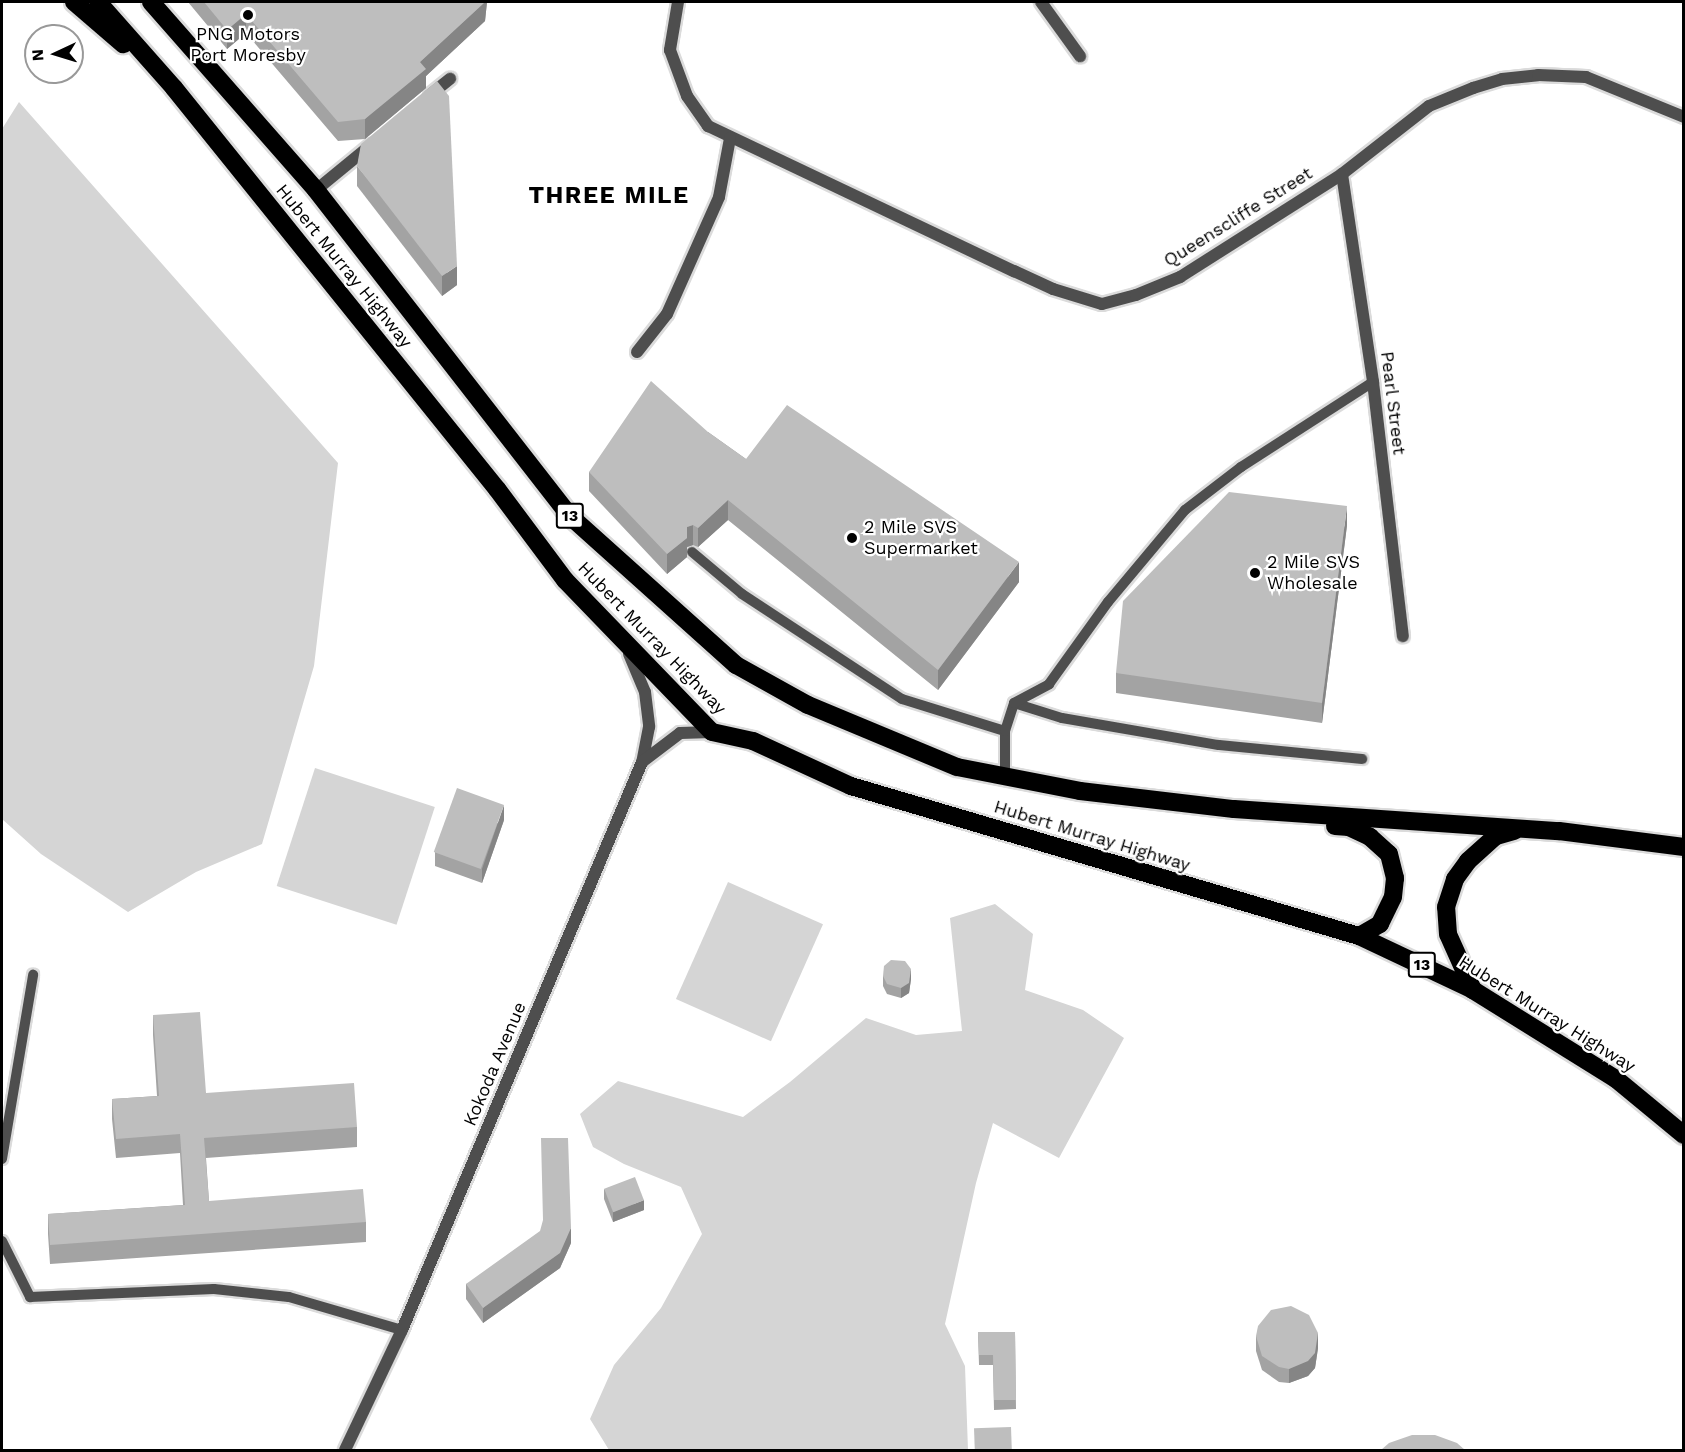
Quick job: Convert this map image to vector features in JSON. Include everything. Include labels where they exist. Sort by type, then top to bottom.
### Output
[{"type":"highway","points":[[74,2],[110,31],[154,77],[174,88]]},
{"type":"highway","name":"Hubert Murray Highway","points":[[98,2],[174,88],[496,489],[566,580],[712,732],[753,741],[851,786],[1359,936],[1473,990],[1616,1079],[1683,1135]]},
{"type":"highway","name":"Hubert Murray Highway","points":[[151,2],[316,190],[570,516],[736,664],[808,705],[957,767],[1080,791],[1234,809],[1525,829],[1683,847]]},
{"type":"highway","points":[[1234,809],[1266,822],[1349,827],[1370,837],[1389,854],[1395,878],[1393,897],[1380,924],[1359,936]]},
{"type":"highway","points":[[1473,990],[1448,934],[1446,907],[1455,879],[1468,861],[1496,836],[1525,829]]},
{"type":"street","name":"Queenscliffe Street","points":[[678,2],[670,50],[687,96],[708,126],[1053,289],[1102,304],[1136,295],[1180,277],[1342,174],[1429,106],[1502,79],[1538,75],[1586,77],[1683,117]]},
{"type":"street","points":[[1041,2],[1080,56]]},
{"type":"street","points":[[423,101],[450,79]]},
{"type":"street","points":[[316,190],[379,138]]},
{"type":"street","points":[[637,352],[667,314],[719,197],[730,138]]},
{"type":"street","name":"Pearl Street","points":[[1342,174],[1373,382],[1403,636]]},
{"type":"street","name":"Kokoda Avenue","points":[[345,1450],[402,1330],[642,762],[649,727],[645,692],[636,666],[618,634]]},
{"type":"street","points":[[642,762],[680,734],[712,732]]},
{"type":"lane","points":[[1005,778],[1005,731],[1014,703],[1049,684],[1108,602],[1185,510],[1232,474],[1373,382]]},
{"type":"lane","points":[[692,552],[741,594],[902,699],[1005,731]]},
{"type":"lane","points":[[1014,703],[1062,718],[1207,743],[1362,759]]},
{"type":"lane","points":[[2,1159],[33,975]]},
{"type":"lane","points":[[2,1241],[30,1297],[214,1289],[289,1297],[402,1330]]},
{"type":"shaded area","points":[[19,102],[338,463],[314,666],[262,844],[196,872],[128,912],[41,854],[2,819],[2,129]]},
{"type":"shaded area","points":[[315,768],[435,807],[397,925],[277,886]]},
{"type":"shaded area","points":[[728,882],[823,924],[771,1041],[676,999]]},
{"type":"shaded area","points":[[995,904],[1033,934],[1025,990],[1083,1010],[1124,1038],[1059,1158],[993,1123],[976,1183],[945,1324],[965,1366],[968,1450],[609,1450],[590,1419],[614,1365],[661,1308],[702,1234],[681,1187],[624,1164],[593,1147],[580,1114],[618,1081],[743,1117],[790,1082],[866,1018],[916,1035],[962,1031],[950,918]]},
{"type":"building","name":"PNG Motors Port Moresby","points":[[204,2],[485,2],[420,62],[426,69],[365,119],[338,122],[246,14],[227,30]]},
{"type":"building","points":[[437,81],[449,96],[457,266],[442,276],[357,166],[361,144]]},
{"type":"building","name":"2 Mile SVS Supermarket","points":[[651,381],[708,432],[746,459],[787,405],[1019,562],[938,670],[728,500],[698,528],[693,525],[687,527],[687,538],[667,554],[589,472]]},
{"type":"building","name":"2 Mile SVS Wholesale","points":[[1229,492],[1347,506],[1322,703],[1116,673],[1123,601]]},
{"type":"building","points":[[457,788],[504,805],[481,869],[434,852]]},
{"type":"building","points":[[891,960],[905,961],[911,969],[909,983],[901,988],[887,984],[883,976],[884,966]]},
{"type":"building","points":[[200,1012],[206,1093],[354,1083],[357,1127],[204,1138],[209,1201],[363,1189],[366,1222],[50,1245],[48,1214],[185,1205],[180,1134],[116,1139],[112,1099],[159,1096],[153,1015]]},
{"type":"building","points":[[541,1138],[568,1138],[571,1228],[560,1253],[483,1308],[466,1284],[540,1231],[543,1220]]},
{"type":"building","points":[[635,1177],[644,1200],[613,1212],[604,1189]]},
{"type":"building","points":[[1291,1306],[1309,1315],[1318,1333],[1315,1353],[1308,1361],[1289,1369],[1279,1367],[1262,1356],[1256,1336],[1258,1326],[1271,1310]]},
{"type":"building","points":[[978,1332],[1015,1332],[1016,1400],[994,1400],[993,1355],[979,1355]]},
{"type":"building","points":[[1011,1427],[1012,1450],[975,1450],[974,1428]]},
{"type":"building","points":[[1412,1435],[1435,1435],[1457,1443],[1465,1450],[1381,1450],[1389,1443]]},
{"type":"place","name":"PNG Motors Port Moresby","points":[[248,15]]},
{"type":"place","name":"2 Mile SVS Supermarket","points":[[852,538]]},
{"type":"place","name":"2 Mile SVS Wholesale","points":[[1255,573]]},
{"type":"district","name":"THREE MILE","points":[[609,196]]}]
